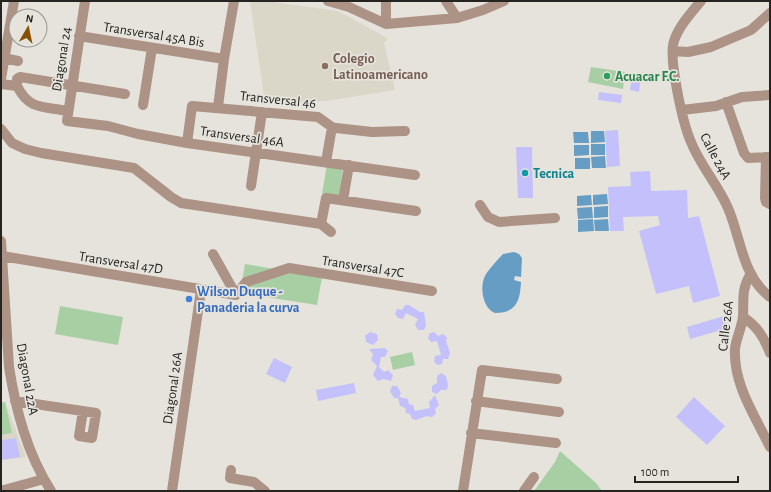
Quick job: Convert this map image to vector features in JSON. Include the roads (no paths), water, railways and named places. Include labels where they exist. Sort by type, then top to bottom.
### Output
[{"type":"street","points":[[1,79],[14,1]]},
{"type":"street","name":"Diagonal 24","points":[[67,121],[71,85],[85,1]]},
{"type":"street","points":[[218,108],[224,59],[234,1]]},
{"type":"street","points":[[328,1],[350,7],[386,24],[457,18],[484,10],[504,1]]},
{"type":"street","points":[[386,1],[386,24]]},
{"type":"street","points":[[446,1],[457,18]]},
{"type":"street","name":"Calle 24A","points":[[701,1],[679,30],[673,43],[674,75],[682,110],[691,142],[728,208],[750,275],[770,297]]},
{"type":"street","points":[[673,51],[688,52],[711,47],[751,30],[770,14]]},
{"type":"street","name":"Transversal 45A Bis","points":[[79,36],[224,59]]},
{"type":"street","points":[[143,105],[152,48]]},
{"type":"street","points":[[4,58],[18,61]]},
{"type":"street","points":[[68,111],[33,105],[23,98],[17,86],[17,79],[20,77],[125,94]]},
{"type":"street","points":[[1,84],[17,86]]},
{"type":"street","points":[[682,110],[716,106],[742,96],[770,95]]},
{"type":"street","points":[[726,102],[744,153],[748,158],[768,157],[764,198],[766,202],[770,204]]},
{"type":"street","name":"Transversal 46","points":[[187,143],[192,106],[318,117],[332,127],[372,132],[405,131]]},
{"type":"street","points":[[251,186],[262,112]]},
{"type":"street","name":"Transversal 46A","points":[[67,121],[108,126],[138,134],[187,143],[415,175]]},
{"type":"street","points":[[326,162],[332,127]]},
{"type":"street","points":[[1,129],[12,143],[41,153],[134,168],[171,198],[181,203],[321,224],[332,232]]},
{"type":"street","points":[[343,200],[349,165]]},
{"type":"street","points":[[321,224],[326,198],[416,211]]},
{"type":"street","points":[[480,205],[488,217],[499,222],[555,218]]},
{"type":"street","name":"Diagonal 22A","points":[[1,241],[5,368],[26,442],[51,491]]},
{"type":"street","points":[[213,254],[236,295]]},
{"type":"street","name":"Transversal 47D","points":[[2,256],[236,295]]},
{"type":"street","name":"Transversal 47C","points":[[236,295],[246,282],[290,268],[432,292]]},
{"type":"street","name":"Calle 26A","points":[[750,275],[742,290],[743,317],[736,344],[737,372],[741,386],[770,447]]},
{"type":"street","name":"Diagonal 26A","points":[[172,491],[201,290]]},
{"type":"street","points":[[743,317],[753,323],[759,331],[770,353]]},
{"type":"street","points":[[463,491],[470,433],[482,370],[558,379]]},
{"type":"street","points":[[15,401],[83,411],[96,413],[92,438],[79,436],[83,411]]},
{"type":"street","points":[[476,401],[559,412]]},
{"type":"street","points":[[470,433],[556,443]]},
{"type":"street","points":[[231,470],[230,478],[254,482],[265,491]]},
{"type":"street","points":[[524,491],[534,477]]},
{"type":"street","points":[[1,491],[44,479]]},
{"type":"water","points":[[591,131],[604,131],[605,142],[591,143]]},
{"type":"water","points":[[573,132],[588,132],[589,143],[574,143]]},
{"type":"water","points":[[591,144],[605,144],[605,155],[591,155]]},
{"type":"water","points":[[574,145],[589,145],[589,155],[574,156]]},
{"type":"water","points":[[605,156],[606,168],[592,168],[591,157]]},
{"type":"water","points":[[575,158],[590,158],[590,169],[575,169]]},
{"type":"water","points":[[607,194],[608,204],[593,205],[593,195]]},
{"type":"water","points":[[591,195],[592,205],[577,206],[577,196]]},
{"type":"water","points":[[608,206],[608,217],[594,218],[594,207]]},
{"type":"water","points":[[592,207],[593,218],[578,219],[577,208]]},
{"type":"water","points":[[593,219],[594,231],[578,232],[578,220]]},
{"type":"water","points":[[608,219],[609,231],[595,231],[594,220]]},
{"type":"water","points":[[514,252],[519,254],[522,258],[521,277],[515,276],[514,280],[521,282],[520,294],[513,308],[508,311],[495,313],[487,306],[483,296],[482,290],[484,279],[486,274],[503,254]]},
{"type":"place","name":"Colegio Latinoamericano","points":[[325,66]]},
{"type":"place","name":"Acuacar F.C.","points":[[607,76]]},
{"type":"place","name":"Tecnica","points":[[525,173]]},
{"type":"place","name":"Wilson Duque - Panaderia la curva","points":[[189,299]]}]
